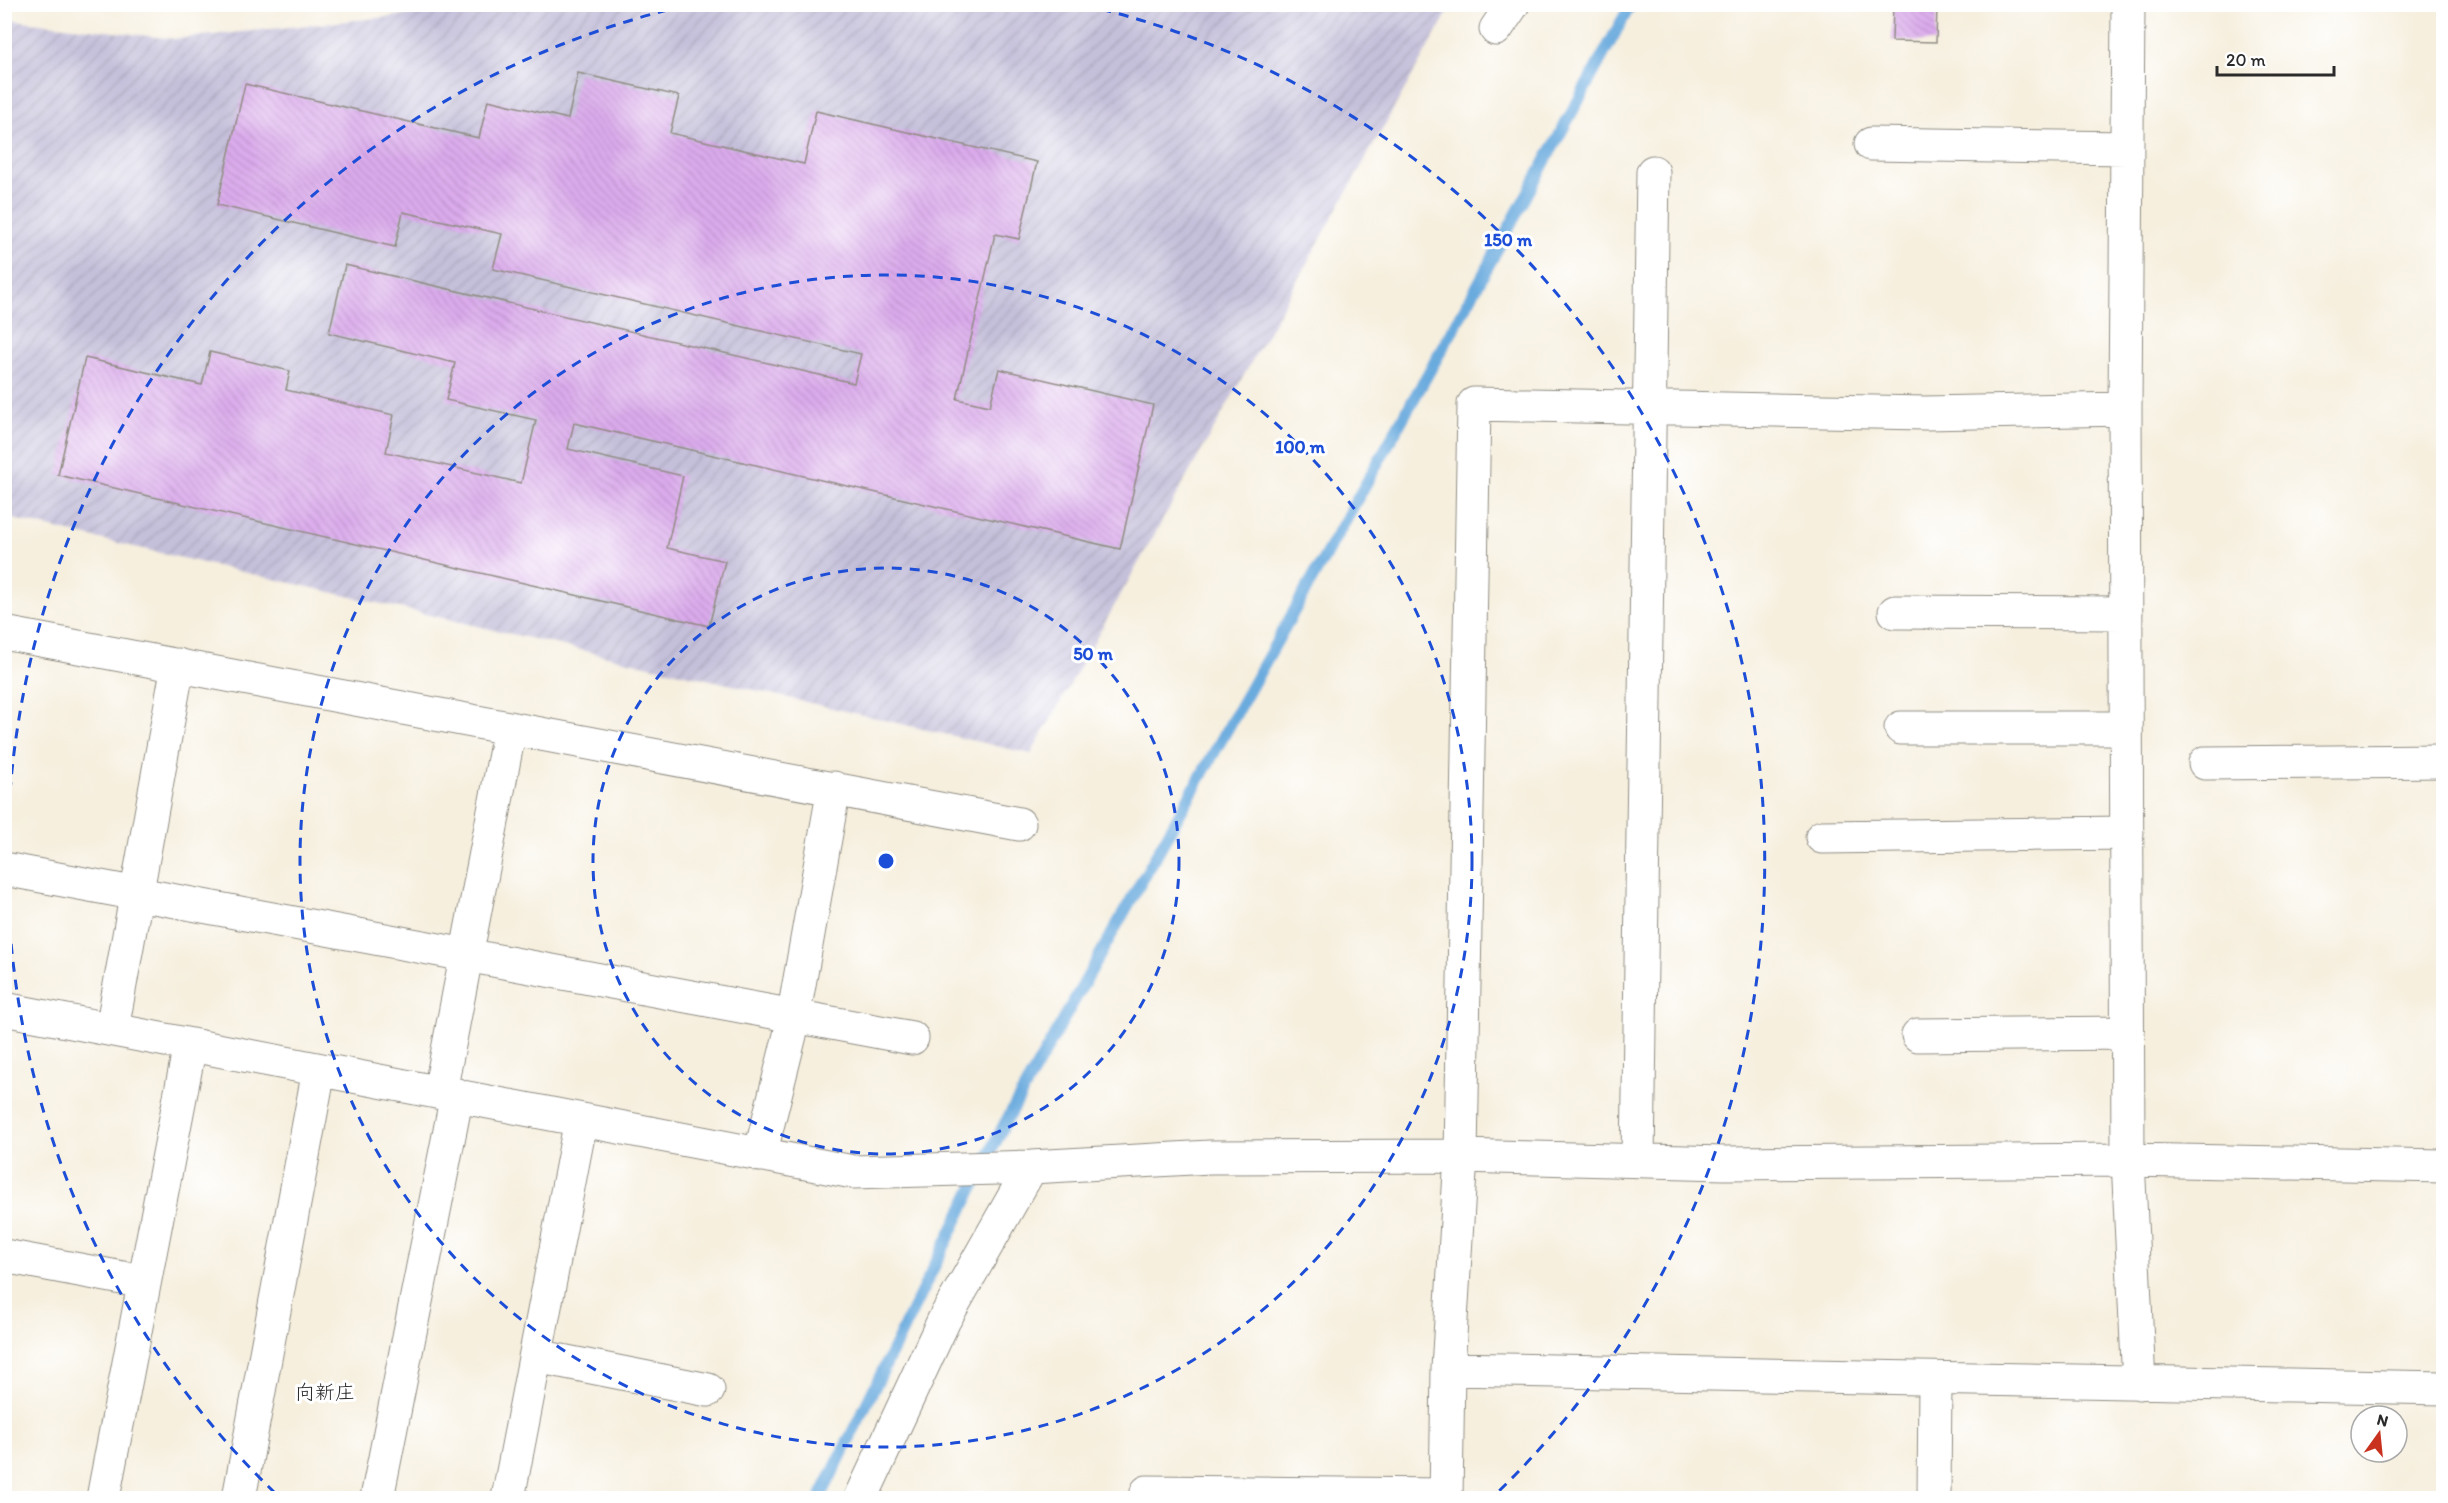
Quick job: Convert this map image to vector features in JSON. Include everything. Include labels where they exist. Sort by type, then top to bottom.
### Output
[{"type":"street","points":[[2128,4],[2125,409],[2128,1160],[2139,1383]]},
{"type":"street","points":[[1871,144],[2127,148]]},
{"type":"street","points":[[1638,1160],[1653,172]]},
{"type":"street","points":[[1147,1492],[1446,1497],[1448,1369],[1461,1156],[1474,404],[1924,413],[2125,409]]},
{"type":"street","points":[[1895,612],[2126,613]]},
{"type":"street","points":[[4,633],[1019,824]]},
{"type":"street","points":[[112,1029],[178,665]]},
{"type":"street","points":[[377,1498],[448,1093],[466,955],[510,728]]},
{"type":"street","points":[[1901,728],[2126,728]]},
{"type":"street","points":[[2205,763],[2444,761]]},
{"type":"street","points":[[760,1155],[793,1017],[834,788]]},
{"type":"street","points":[[1822,837],[2127,832]]},
{"type":"street","points":[[4,868],[912,1038]]},
{"type":"street","points":[[4,1009],[853,1172],[1031,1167],[1210,1157],[1461,1156],[1736,1162],[2128,1160],[2444,1166]]},
{"type":"street","points":[[1918,1035],[2128,1033]]},
{"type":"street","points":[[103,1498],[190,1045]]},
{"type":"street","points":[[239,1498],[319,1070]]},
{"type":"street","points":[[508,1498],[582,1120]]},
{"type":"street","points":[[861,1498],[944,1320],[1031,1167]]},
{"type":"street","points":[[6,1261],[144,1282]]},
{"type":"street","points":[[536,1356],[708,1390]]},
{"type":"street","points":[[1448,1369],[2444,1388]]},
{"type":"street","points":[[1934,1498],[1935,1378]]},
{"type":"shaded area","points":[[513,4],[1452,5],[1031,754],[5,517],[5,19],[174,39]]},
{"type":"building","points":[[1893,5],[1937,5],[1936,42],[1892,41]]},
{"type":"building","points":[[578,73],[679,96],[670,133],[804,164],[816,111],[1037,162],[1019,239],[995,234],[957,399],[990,406],[999,369],[1153,405],[1120,549],[574,423],[568,449],[683,476],[667,548],[725,561],[709,626],[58,475],[85,358],[202,385],[210,352],[290,371],[286,390],[394,415],[386,452],[521,483],[536,420],[446,400],[455,363],[329,333],[345,265],[854,383],[861,354],[493,269],[502,234],[403,212],[395,247],[217,205],[245,84],[479,138],[488,100],[568,119]]},
{"type":"waterway","points":[[820,1498],[1004,1125],[1469,301],[1631,4]]},
{"type":"district","name":"向新庄","points":[[325,1392]]}]
